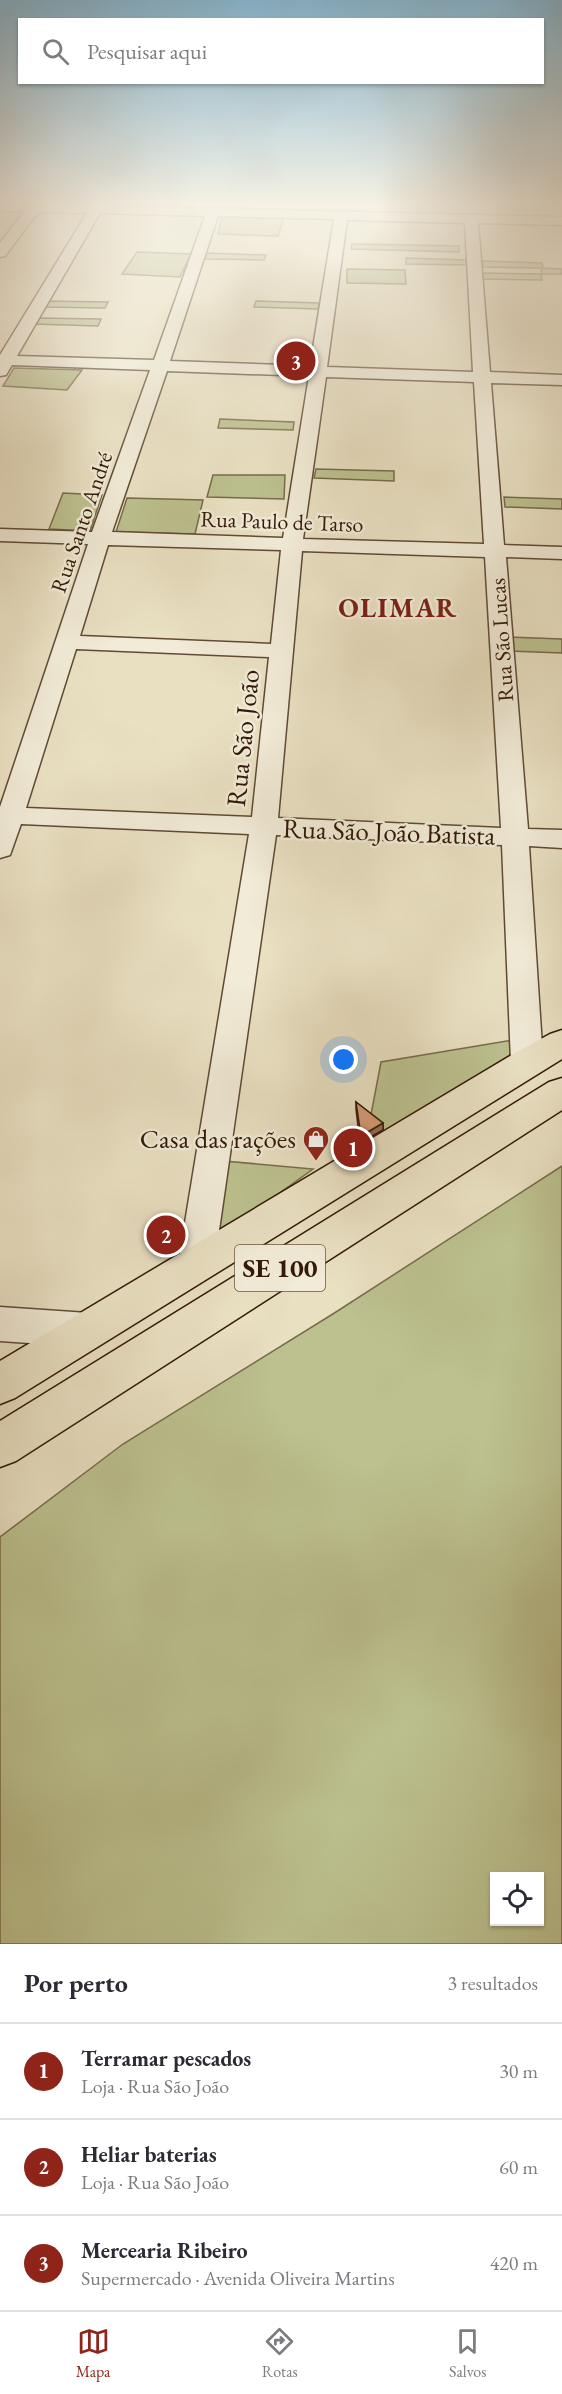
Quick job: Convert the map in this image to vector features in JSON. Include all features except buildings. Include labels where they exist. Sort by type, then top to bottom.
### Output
[{"type":"main road","name":"SE 100","points":[[0,1384],[527,1062],[562,1043]]},
{"type":"main road","name":"SE 100","points":[[0,1446],[562,1092]]},
{"type":"street","points":[[2,364],[47,293]]},
{"type":"street","name":"Rua Santo André","points":[[0,849],[6,815],[186,293]]},
{"type":"street","name":"Rua São João","points":[[196,1264],[264,826],[292,546],[330,293]]},
{"type":"street","name":"Rua São Lucas","points":[[476,293],[515,837],[527,1062]]},
{"type":"street","points":[[2,364],[562,380]]},
{"type":"street","name":"Rua Paulo de Tarso","points":[[0,535],[562,553]]},
{"type":"street","points":[[67,642],[282,651]]},
{"type":"street","name":"Rua São João Batista","points":[[6,815],[562,839]]},
{"type":"street","points":[[0,1324],[88,1330]]},
{"type":"green space","points":[[45,301],[108,302],[105,308],[42,307]]},
{"type":"green space","points":[[256,301],[319,303],[318,309],[254,307]]},
{"type":"green space","points":[[37,318],[101,319],[98,326],[33,324]]},
{"type":"green space","points":[[14,368],[82,370],[67,390],[3,386]]},
{"type":"green space","points":[[220,419],[294,422],[293,430],[218,428]]},
{"type":"green space","points":[[316,469],[394,471],[394,481],[314,478]]},
{"type":"green space","points":[[213,475],[285,475],[284,499],[207,497]]},
{"type":"green space","points":[[63,493],[102,495],[90,531],[49,529]]},
{"type":"green space","points":[[504,497],[562,499],[562,509],[505,507]]},
{"type":"green space","points":[[127,498],[203,500],[195,534],[116,532]]},
{"type":"green space","points":[[506,637],[562,639],[562,653],[507,651]]},
{"type":"green space","points":[[513,1040],[509,1060],[387,1133],[370,1120],[381,1062]]},
{"type":"green space","points":[[224,1161],[313,1169],[214,1240]]},
{"type":"green space","points":[[562,1166],[562,1944],[0,1944],[0,1537],[123,1444],[336,1312]]},
{"type":"place","name":"Mercearia Ribeiro","points":[[296,361]]},
{"type":"place","name":"Terramar pescados","points":[[353,1148]]},
{"type":"place","name":"Casa das rações","points":[[316,1162]]},
{"type":"place","name":"Heliar baterias","points":[[166,1235]]},
{"type":"district","name":"OLIMAR","points":[[398,608]]}]
